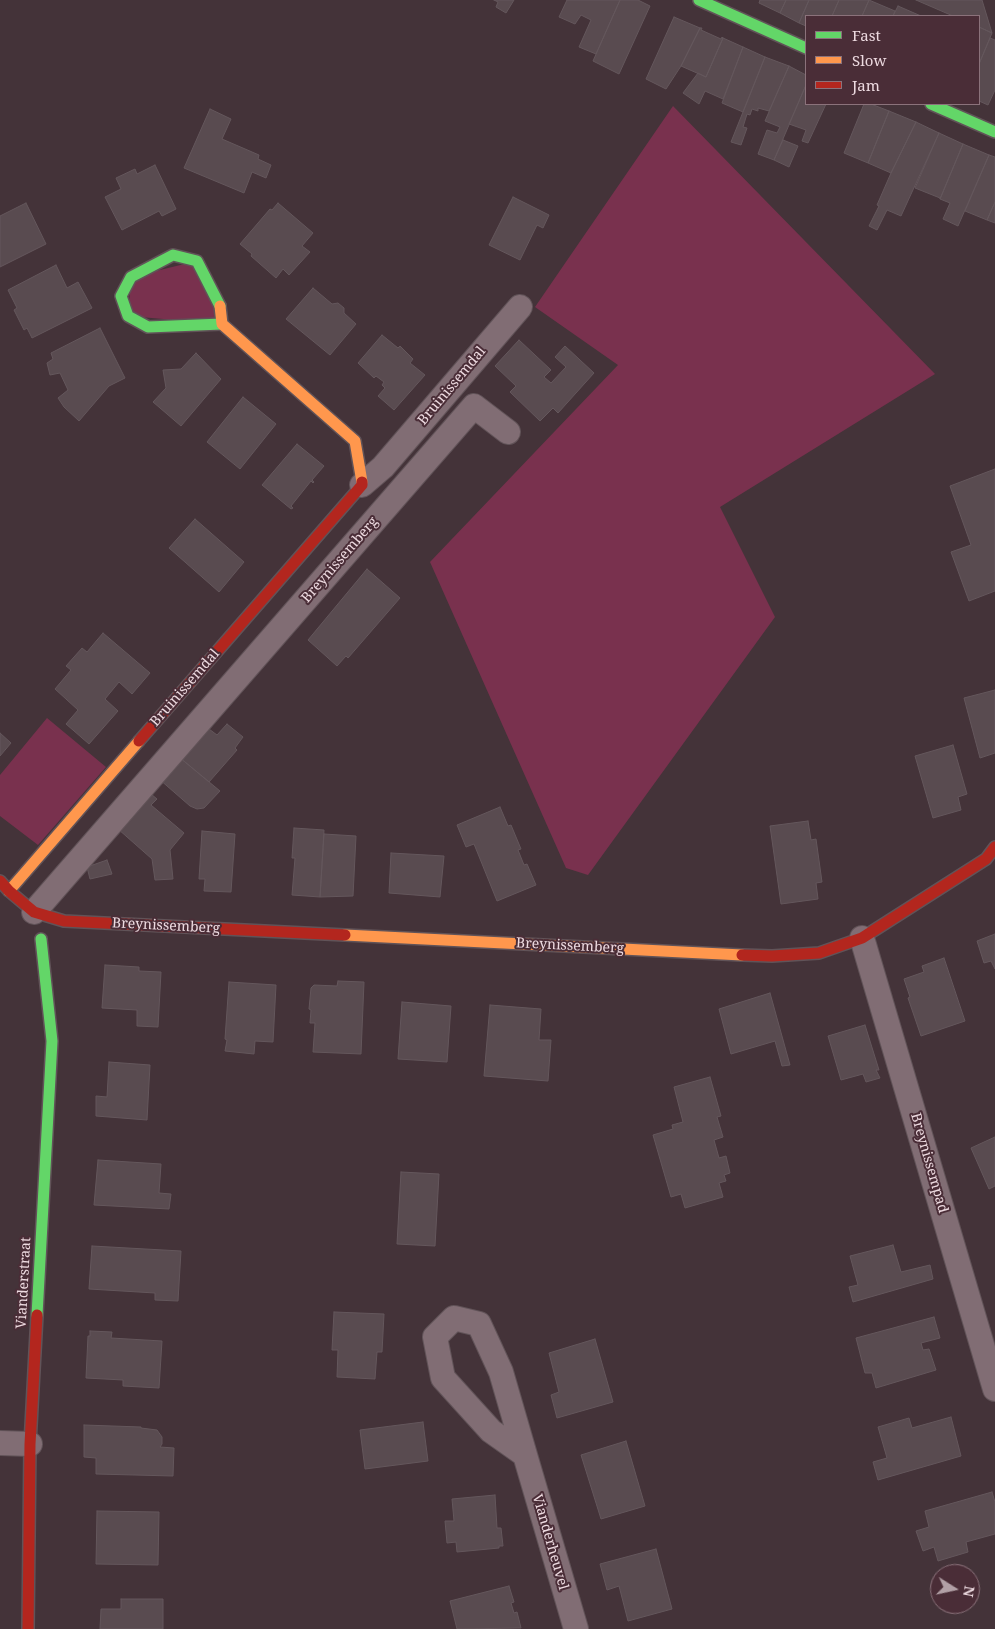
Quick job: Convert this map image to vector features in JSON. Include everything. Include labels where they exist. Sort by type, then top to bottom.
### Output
[{"type":"street","points":[[699,0],[805,48]]},
{"type":"street","points":[[933,105],[994,131]]},
{"type":"street","points":[[222,324],[148,327],[128,316],[121,296],[131,276],[173,255],[197,261],[220,305],[222,324],[355,441],[362,485]]},
{"type":"street","name":"Bruinissemdal","points":[[9,891],[362,485],[383,467],[520,307]]},
{"type":"street","name":"Breynissemberg","points":[[508,432],[474,406],[34,912],[64,921],[772,956],[819,952],[862,938],[992,855]]},
{"type":"street","points":[[0,881],[34,912]]},
{"type":"street","name":"Breynissempad","points":[[862,938],[995,1389]]},
{"type":"street","name":"Vianderstraat","points":[[28,1629],[30,1444],[52,1041],[41,939]]},
{"type":"street","name":"Vianderheuvel","points":[[525,1455],[491,1431],[443,1378],[435,1337],[454,1318],[479,1324],[501,1372],[576,1629]]},
{"type":"street","points":[[0,1443],[30,1444]]},
{"type":"shaded area","points":[[673,106],[935,374],[720,507],[775,617],[588,875],[566,868],[430,562],[618,365],[535,307]]},
{"type":"shaded area","points":[[197,261],[222,324],[128,316],[131,277]]},
{"type":"shaded area","points":[[47,718],[106,767],[38,845],[0,816],[0,775]]},
{"type":"building","points":[[494,0],[514,0],[506,13],[496,7],[498,2]]},
{"type":"building","points":[[567,0],[620,0],[596,54],[579,47],[591,20],[581,15],[575,24],[559,17]]},
{"type":"building","points":[[620,0],[638,0],[650,6],[619,74],[593,61]]},
{"type":"building","points":[[760,0],[786,0],[780,13],[759,3]]},
{"type":"building","points":[[786,0],[809,0],[799,23],[780,13]]},
{"type":"building","points":[[809,0],[839,0],[832,15],[805,15],[805,26],[799,23]]},
{"type":"building","points":[[839,0],[869,0],[862,15],[832,15]]},
{"type":"building","points":[[869,0],[895,11],[893,15],[862,15]]},
{"type":"building","points":[[916,0],[982,0],[992,33],[980,27],[980,15],[951,15]]},
{"type":"building","points":[[898,6],[919,15],[894,15]]},
{"type":"building","points":[[674,17],[700,28],[681,66],[666,89],[646,79]]},
{"type":"building","points":[[980,27],[992,33],[980,62]]},
{"type":"building","points":[[700,28],[721,39],[723,38],[706,77],[681,66]]},
{"type":"building","points":[[723,38],[743,47],[723,99],[705,91],[699,104],[683,93],[698,73],[706,77]]},
{"type":"building","points":[[990,38],[995,40],[995,90],[988,105],[980,101],[980,62]]},
{"type":"building","points":[[743,47],[765,57],[743,112],[722,103]]},
{"type":"building","points":[[765,57],[789,66],[769,111],[758,108],[758,111],[752,109],[750,115],[747,114],[743,127],[747,128],[741,145],[731,142]]},
{"type":"building","points":[[789,66],[805,74],[805,87],[774,160],[758,154],[767,130],[777,133],[780,127],[765,121]]},
{"type":"building","points":[[805,87],[805,105],[826,105],[808,143],[802,141],[806,130],[789,124]]},
{"type":"building","points":[[864,105],[874,105],[889,111],[868,163],[844,153]]},
{"type":"building","points":[[210,109],[231,119],[222,139],[259,155],[258,159],[271,165],[266,178],[252,172],[244,193],[184,168]]},
{"type":"building","points":[[889,111],[916,122],[891,173],[868,163]]},
{"type":"building","points":[[916,122],[939,133],[901,216],[887,210],[877,230],[869,226],[879,206],[877,205],[891,173]]},
{"type":"building","points":[[939,133],[963,144],[940,199],[915,188]]},
{"type":"building","points":[[783,140],[798,146],[789,167],[774,160]]},
{"type":"building","points":[[963,144],[989,155],[958,226],[943,219],[950,203],[940,199]]},
{"type":"building","points":[[989,155],[995,157],[995,202],[987,220],[965,211]]},
{"type":"building","points":[[155,165],[176,209],[162,216],[159,211],[122,230],[105,197],[121,189],[116,178],[135,169],[137,174]]},
{"type":"building","points":[[513,197],[549,215],[543,228],[537,225],[520,260],[489,245]]},
{"type":"building","points":[[995,202],[995,223],[987,220]]},
{"type":"building","points":[[26,203],[46,244],[0,267],[0,216]]},
{"type":"building","points":[[278,203],[313,233],[302,246],[310,252],[289,275],[283,269],[276,278],[240,244],[270,209],[272,210]]},
{"type":"building","points":[[56,265],[67,288],[78,282],[92,308],[32,338],[27,328],[24,330],[14,310],[17,308],[8,290]]},
{"type":"building","points":[[313,288],[332,304],[338,303],[344,308],[344,313],[356,324],[330,355],[286,319]]},
{"type":"building","points":[[100,328],[125,378],[109,386],[79,421],[64,407],[58,398],[68,390],[60,373],[50,375],[47,363],[53,359],[51,353]]},
{"type":"building","points":[[382,335],[398,348],[400,346],[413,359],[410,363],[425,375],[394,410],[378,396],[385,388],[382,385],[384,382],[376,376],[374,378],[358,363]]},
{"type":"building","points":[[519,340],[551,370],[544,377],[551,383],[566,367],[555,357],[565,346],[594,373],[558,413],[553,408],[540,421],[510,392],[516,386],[495,366]]},
{"type":"building","points":[[196,353],[221,379],[181,426],[153,402],[166,388],[163,370],[181,369]]},
{"type":"building","points":[[243,397],[276,424],[240,469],[207,442]]},
{"type":"building","points":[[297,444],[324,466],[312,480],[314,482],[311,481],[291,506],[293,508],[291,509],[262,485]]},
{"type":"building","points":[[995,469],[995,591],[969,601],[951,552],[971,545],[950,486]]},
{"type":"building","points":[[195,519],[244,562],[219,592],[169,548]]},
{"type":"building","points":[[367,569],[400,598],[348,658],[346,656],[337,666],[308,640]]},
{"type":"building","points":[[103,633],[150,673],[132,694],[119,682],[105,699],[118,711],[89,744],[66,724],[78,710],[55,689],[71,670],[66,666],[82,648],[87,652]]},
{"type":"building","points":[[995,690],[995,753],[980,758],[964,698]]},
{"type":"building","points":[[227,724],[243,737],[235,748],[237,750],[209,782],[179,757],[205,726],[217,735]]},
{"type":"building","points":[[0,733],[11,743],[0,756]]},
{"type":"building","points":[[953,745],[967,794],[958,797],[961,810],[933,818],[915,756]]},
{"type":"building","points":[[179,757],[220,791],[204,808],[197,809],[190,806],[159,779]]},
{"type":"building","points":[[151,794],[157,799],[151,805],[184,833],[170,850],[173,879],[155,880],[152,859],[118,829]]},
{"type":"building","points":[[500,807],[508,826],[511,825],[521,849],[518,850],[524,865],[527,864],[536,885],[497,901],[474,844],[466,847],[457,825]]},
{"type":"building","points":[[808,821],[811,840],[816,839],[822,882],[816,883],[818,899],[781,904],[770,826]]},
{"type":"building","points":[[294,828],[324,830],[320,897],[292,895],[295,858],[292,858]]},
{"type":"building","points":[[202,831],[235,834],[231,892],[204,891],[205,879],[199,879]]},
{"type":"building","points":[[324,834],[356,836],[353,896],[320,897]]},
{"type":"building","points":[[391,853],[444,856],[440,897],[389,893]]},
{"type":"building","points":[[107,860],[112,874],[90,879],[87,867]]},
{"type":"building","points":[[995,934],[995,969],[991,961],[984,963],[977,941]]},
{"type":"building","points":[[944,958],[965,1021],[921,1036],[908,998],[910,997],[904,979],[924,972],[922,966]]},
{"type":"building","points":[[105,965],[139,967],[139,971],[161,972],[158,1027],[137,1026],[137,1010],[102,1008]]},
{"type":"building","points":[[338,981],[364,982],[361,1054],[313,1052],[315,1023],[310,1023],[311,988],[314,985],[337,986]]},
{"type":"building","points":[[229,982],[276,985],[273,1042],[255,1041],[254,1054],[225,1051]]},
{"type":"building","points":[[770,993],[790,1065],[782,1066],[775,1041],[731,1054],[719,1009]]},
{"type":"building","points":[[402,1002],[451,1006],[447,1062],[398,1059]]},
{"type":"building","points":[[490,1005],[541,1009],[539,1040],[551,1040],[548,1081],[484,1076]]},
{"type":"building","points":[[865,1025],[879,1070],[876,1070],[880,1078],[866,1082],[863,1074],[841,1080],[828,1036]]},
{"type":"building","points":[[109,1062],[150,1065],[147,1120],[96,1116],[96,1096],[107,1097]]},
{"type":"building","points":[[710,1077],[721,1116],[717,1117],[723,1137],[714,1140],[719,1158],[726,1156],[730,1173],[724,1175],[726,1181],[719,1183],[723,1197],[685,1208],[681,1194],[671,1197],[653,1135],[673,1129],[672,1125],[683,1122],[674,1087]]},
{"type":"building","points":[[995,1137],[995,1186],[989,1189],[971,1148]]},
{"type":"building","points":[[98,1160],[161,1164],[159,1193],[171,1194],[169,1209],[94,1205]]},
{"type":"building","points":[[401,1172],[439,1174],[435,1246],[397,1244]]},
{"type":"building","points":[[893,1245],[901,1272],[930,1265],[933,1279],[853,1302],[849,1287],[858,1285],[850,1256]]},
{"type":"building","points":[[92,1246],[181,1251],[178,1301],[155,1300],[155,1293],[89,1289]]},
{"type":"building","points":[[334,1312],[384,1314],[382,1352],[377,1352],[375,1379],[337,1377],[338,1350],[332,1350]]},
{"type":"building","points":[[934,1317],[940,1338],[921,1343],[923,1350],[929,1349],[936,1370],[876,1388],[872,1373],[865,1373],[856,1338]]},
{"type":"building","points":[[90,1331],[112,1332],[111,1338],[162,1341],[159,1388],[123,1386],[123,1380],[86,1378],[88,1336],[90,1336]]},
{"type":"building","points":[[595,1339],[613,1402],[557,1418],[551,1395],[559,1392],[549,1353]]},
{"type":"building","points":[[951,1417],[961,1456],[878,1480],[873,1462],[887,1458],[878,1427],[909,1418],[912,1428]]},
{"type":"building","points":[[423,1422],[428,1461],[365,1469],[360,1430]]},
{"type":"building","points":[[84,1425],[141,1427],[157,1430],[162,1437],[160,1447],[174,1448],[173,1476],[96,1474],[96,1458],[84,1457]]},
{"type":"building","points":[[626,1441],[645,1506],[601,1519],[581,1455]]},
{"type":"building","points":[[992,1492],[995,1502],[995,1534],[966,1542],[968,1552],[938,1561],[934,1547],[923,1551],[916,1531],[929,1527],[925,1511]]},
{"type":"building","points":[[495,1495],[497,1528],[501,1528],[503,1546],[457,1552],[456,1542],[447,1543],[445,1521],[454,1521],[452,1499]]},
{"type":"building","points":[[97,1511],[159,1512],[158,1565],[96,1564]]},
{"type":"building","points":[[656,1549],[672,1609],[628,1621],[619,1586],[607,1590],[600,1564]]},
{"type":"building","points":[[509,1586],[514,1602],[511,1603],[514,1613],[517,1612],[521,1628],[457,1629],[450,1601]]},
{"type":"building","points":[[121,1599],[163,1599],[163,1629],[100,1629],[101,1609],[121,1609]]},
{"type":"traffic: fast","points":[[699,0],[805,48]]},
{"type":"traffic: fast","points":[[933,105],[995,132]]},
{"type":"traffic: fast","points":[[220,306],[197,261],[173,255],[131,277],[121,296],[128,316],[148,327],[222,324]]},
{"type":"traffic: fast","points":[[37,1315],[52,1041],[41,939]]},
{"type":"traffic: slow","points":[[220,306],[222,324],[355,441],[362,482]]},
{"type":"traffic: slow","points":[[9,891],[139,741]]},
{"type":"traffic: slow","points":[[345,935],[742,955]]},
{"type":"traffic: jam","points":[[139,741],[362,485],[362,482]]},
{"type":"traffic: jam","points":[[742,955],[772,956],[819,953],[862,938],[986,859],[995,847]]},
{"type":"traffic: jam","points":[[0,881],[34,912],[64,921],[345,935]]},
{"type":"traffic: jam","points":[[28,1629],[30,1444],[37,1315]]}]
